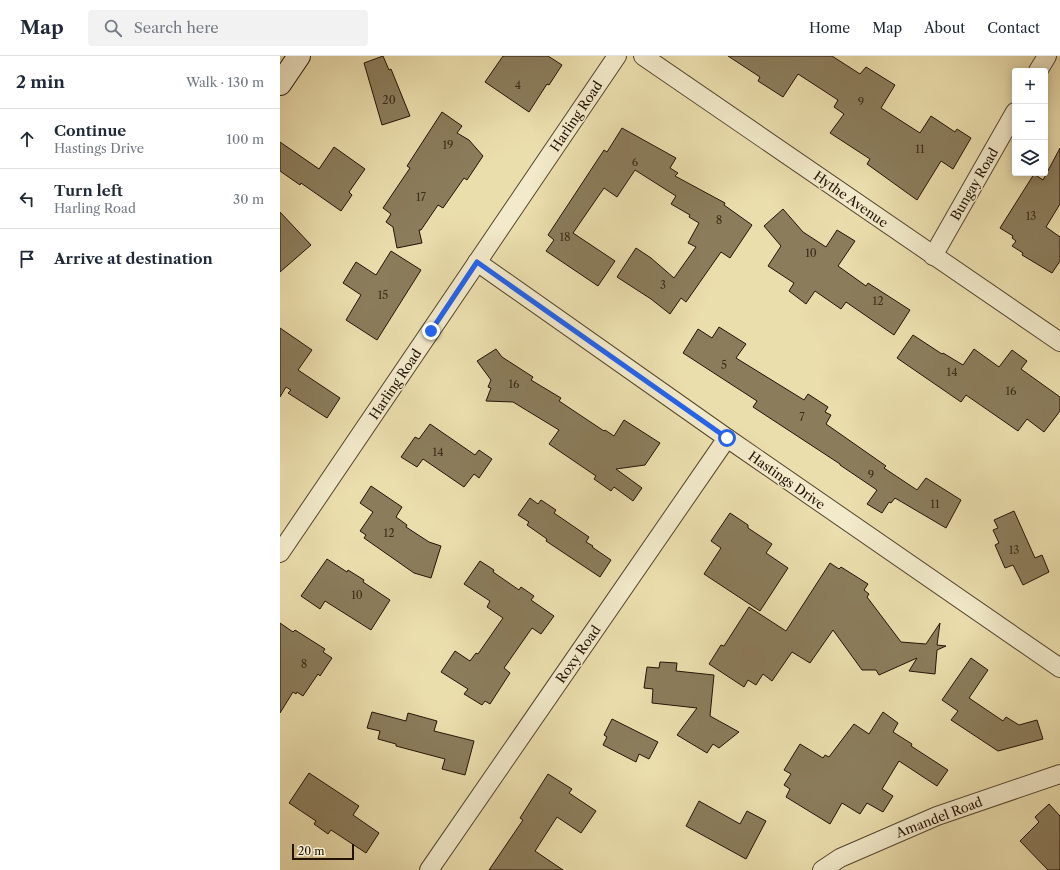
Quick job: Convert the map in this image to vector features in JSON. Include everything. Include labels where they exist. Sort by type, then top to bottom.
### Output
[{"type":"main road","points":[[280,84],[299,56]]},
{"type":"street","name":"Harling Road","points":[[280,553],[617,56]]},
{"type":"street","name":"Hythe Avenue","points":[[643,56],[1060,342]]},
{"type":"street","points":[[1040,68],[1047,56]]},
{"type":"street","name":"Bungay Road","points":[[933,256],[1012,117]]},
{"type":"street","name":"Hastings Drive","points":[[477,262],[727,438],[1060,668]]},
{"type":"street","name":"Roxy Road","points":[[429,870],[727,438]]},
{"type":"street","name":"Amandel Road","points":[[822,870],[840,858],[937,816],[1060,774]]},
{"type":"building","points":[[383,56],[389,70],[391,69],[410,116],[382,125],[364,63]]},
{"type":"building","points":[[503,56],[548,56],[562,65],[549,85],[547,84],[529,112],[485,82]]},
{"type":"building","points":[[728,56],[832,56],[860,74],[866,67],[895,85],[881,108],[920,133],[931,116],[955,132],[957,129],[971,138],[953,169],[941,161],[917,200],[867,164],[870,159],[830,133],[844,114],[834,107],[838,100],[798,74],[783,97],[758,81],[760,77]]},
{"type":"building","points":[[442,112],[462,126],[457,133],[469,140],[483,156],[467,180],[464,178],[443,208],[438,205],[421,230],[419,230],[422,243],[397,248],[393,227],[386,222],[391,214],[383,208],[410,168],[407,166]]},
{"type":"building","points":[[622,128],[676,158],[670,168],[678,173],[675,176],[725,203],[724,205],[752,225],[730,258],[721,252],[686,302],[681,298],[670,314],[651,299],[617,277],[636,248],[651,258],[674,278],[696,247],[688,243],[699,223],[689,217],[690,215],[671,204],[676,196],[635,170],[617,197],[604,188],[573,233],[615,261],[598,286],[546,251],[554,240],[548,235],[604,150],[607,152]]},
{"type":"building","points":[[280,142],[319,169],[334,147],[365,169],[349,192],[352,195],[341,211],[301,183],[300,185],[280,171]]},
{"type":"building","points":[[1060,148],[1060,204],[1046,227],[1060,237],[1060,261],[1052,273],[1022,255],[1023,253],[1012,246],[1016,241],[1012,238],[1013,236],[1000,228],[1033,176],[1037,176],[1043,180],[1045,176],[1048,176],[1048,171]]},
{"type":"building","points":[[783,209],[803,232],[826,247],[837,230],[855,241],[838,266],[866,286],[868,283],[910,310],[894,335],[846,302],[841,309],[815,291],[806,304],[789,291],[794,283],[768,266],[781,246],[764,226]]},
{"type":"building","points":[[280,212],[311,245],[280,272]]},
{"type":"building","points":[[391,251],[421,270],[377,340],[346,320],[361,295],[343,283],[356,262],[376,275]]},
{"type":"building","points":[[719,327],[746,344],[736,358],[804,400],[808,394],[828,407],[825,412],[831,415],[826,424],[886,466],[884,468],[917,490],[926,478],[961,500],[946,528],[895,498],[891,503],[889,502],[882,513],[867,504],[877,490],[753,407],[757,401],[683,353],[698,329],[712,338]]},
{"type":"building","points":[[280,328],[312,350],[298,370],[340,398],[327,418],[288,393],[291,390],[286,387],[280,397]]},
{"type":"building","points":[[913,335],[942,354],[943,353],[963,365],[974,349],[999,367],[1012,350],[1027,361],[1021,369],[1060,397],[1060,411],[1044,432],[1027,419],[1018,431],[966,395],[961,402],[897,358]]},
{"type":"building","points":[[496,349],[502,357],[533,377],[531,380],[561,398],[559,401],[604,431],[605,430],[614,436],[624,420],[660,443],[645,465],[616,469],[642,488],[633,501],[614,487],[611,491],[594,479],[596,476],[549,444],[559,430],[513,402],[486,401],[491,388],[488,387],[491,380],[477,361]]},
{"type":"building","points":[[430,424],[475,455],[479,450],[492,459],[479,478],[474,474],[464,487],[423,459],[417,467],[401,457],[415,437],[419,439]]},
{"type":"building","points":[[371,486],[402,507],[396,517],[407,525],[406,527],[429,542],[441,546],[431,578],[414,573],[364,538],[366,535],[360,531],[373,512],[360,503]]},
{"type":"building","points":[[530,498],[538,504],[541,500],[556,510],[554,513],[589,537],[586,542],[611,560],[600,577],[546,541],[547,539],[527,525],[529,522],[518,515]]},
{"type":"building","points":[[1014,511],[1035,558],[1042,555],[1049,572],[1023,585],[1013,565],[1005,568],[995,545],[999,543],[993,530],[998,528],[994,520]]},
{"type":"building","points":[[730,513],[748,525],[748,528],[772,544],[766,553],[788,568],[760,611],[704,574],[721,548],[711,541]]},
{"type":"building","points":[[327,559],[347,572],[348,570],[364,580],[363,582],[390,600],[371,630],[325,601],[320,609],[301,596]]},
{"type":"building","points":[[480,561],[519,590],[521,587],[534,596],[531,600],[554,616],[541,634],[532,628],[504,668],[510,673],[490,704],[485,701],[482,705],[464,694],[468,689],[441,672],[455,651],[470,661],[476,653],[478,654],[503,618],[487,607],[490,601],[464,584]]},
{"type":"building","points":[[830,563],[839,569],[841,567],[868,584],[864,590],[869,594],[867,597],[901,642],[926,644],[940,623],[937,645],[946,646],[937,650],[935,674],[909,671],[917,658],[879,675],[876,670],[862,670],[833,630],[810,663],[792,652],[772,681],[763,674],[756,685],[748,680],[744,687],[709,664],[721,645],[724,646],[749,607],[786,631]]},
{"type":"building","points":[[280,623],[293,632],[295,630],[325,649],[323,652],[332,658],[320,676],[318,674],[303,696],[297,692],[296,694],[293,692],[280,713]]},
{"type":"building","points":[[971,658],[988,670],[969,698],[1003,721],[1006,717],[1019,725],[1037,720],[1043,739],[998,751],[951,720],[958,711],[942,700]]},
{"type":"building","points":[[660,662],[677,663],[676,671],[714,675],[710,716],[739,732],[719,748],[713,744],[707,753],[677,735],[697,708],[652,703],[653,689],[644,688],[647,667],[659,668]]},
{"type":"building","points":[[372,712],[406,721],[408,713],[437,721],[434,731],[474,741],[465,775],[442,769],[445,759],[396,746],[396,744],[378,739],[380,731],[367,728]]},
{"type":"building","points":[[883,712],[898,723],[893,732],[912,744],[911,746],[948,770],[937,786],[899,761],[882,789],[893,796],[883,812],[867,803],[860,814],[842,803],[830,824],[786,797],[790,789],[784,785],[791,774],[784,770],[800,744],[823,758],[825,755],[829,757],[854,724],[869,734]]},
{"type":"building","points":[[612,719],[658,742],[649,759],[639,754],[636,762],[603,745],[607,737],[604,735]]},
{"type":"building","points":[[309,773],[359,806],[353,815],[379,833],[366,853],[331,830],[328,834],[314,824],[316,821],[289,803]]},
{"type":"building","points":[[548,774],[572,789],[569,793],[596,811],[581,833],[557,817],[535,851],[563,870],[489,870],[523,820],[520,818]]},
{"type":"building","points":[[699,801],[740,824],[747,811],[766,821],[746,859],[686,826]]},
{"type":"building","points":[[1049,804],[1060,816],[1060,870],[1048,870],[1020,841],[1039,822],[1035,817]]},
{"type":"route","points":[[431,331],[477,262],[727,438]]}]
